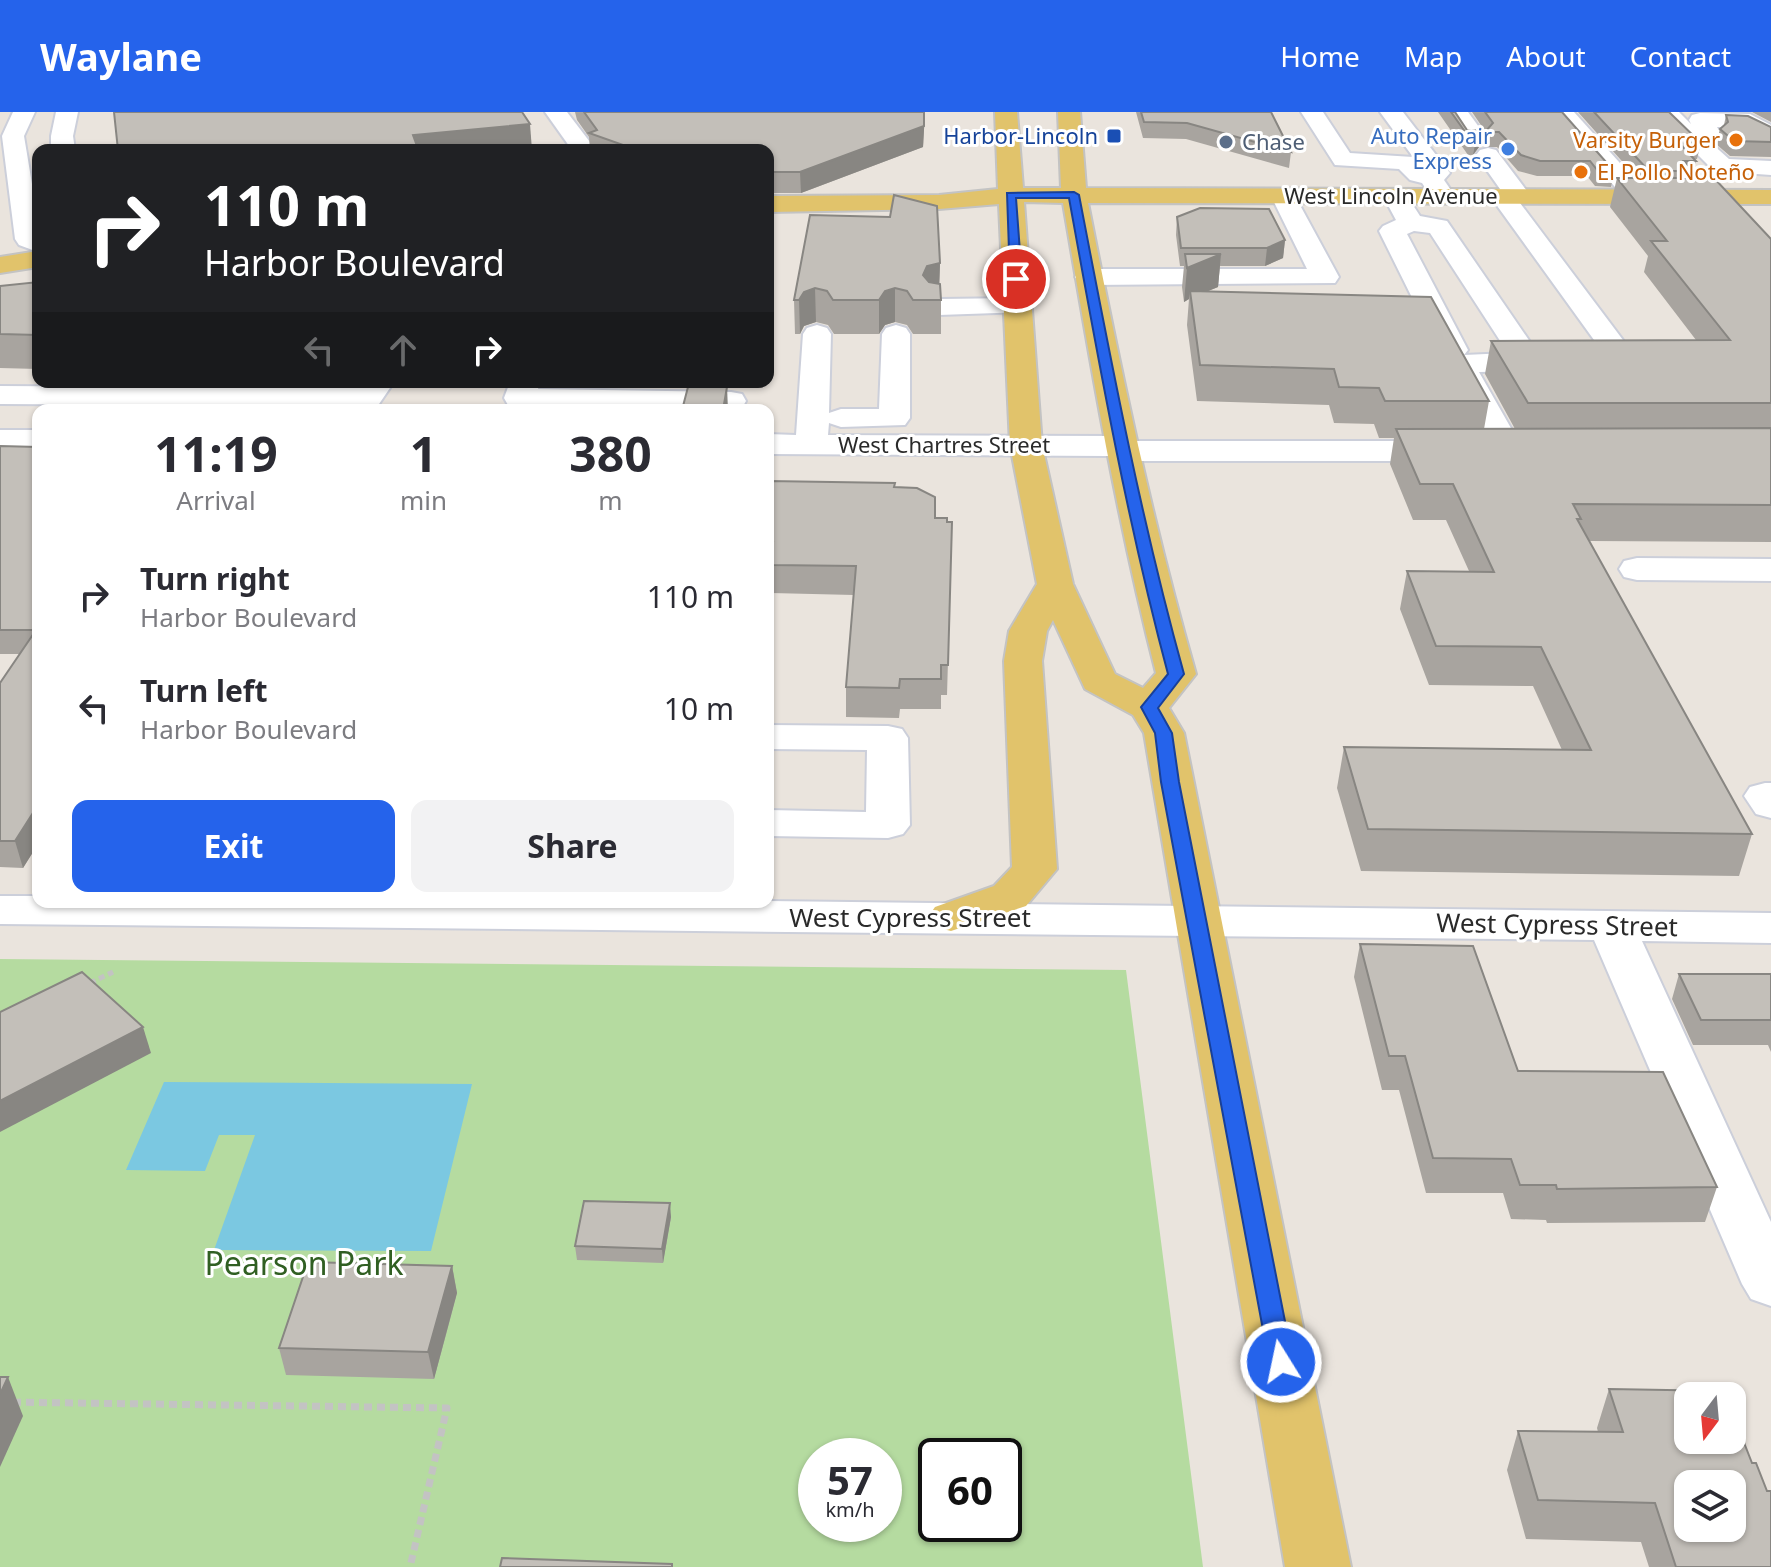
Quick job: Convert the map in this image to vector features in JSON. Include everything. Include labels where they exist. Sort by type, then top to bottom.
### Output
[{"type":"main road","points":[[1006,112],[1026,445],[1055,584],[1099,681],[1149,707],[1164,733],[1318,1567]]},
{"type":"main road","points":[[1069,112],[1074,195],[1121,448],[1146,563],[1176,674],[1149,707]]},
{"type":"main road","name":"West Lincoln Avenue","points":[[774,183],[937,181],[1011,195]]},
{"type":"main road","name":"West Lincoln Avenue","points":[[774,204],[939,202],[1011,195],[1395,196],[1437,187],[1510,196],[1768,200]]},
{"type":"main road","points":[[0,265],[32,260]]},
{"type":"main road","points":[[0,290],[32,285]]},
{"type":"main road","points":[[951,917],[1010,896],[1035,869],[1023,661],[1028,631],[1055,584]]},
{"type":"street","points":[[24,112],[13,136],[16,174],[28,239],[32,241]]},
{"type":"street","points":[[63,144],[67,112]]},
{"type":"street","points":[[556,112],[580,144]]},
{"type":"street","points":[[1312,112],[1343,160],[1406,162],[1437,187],[1438,173],[1391,112]]},
{"type":"street","points":[[1457,112],[1482,146],[1510,196],[1623,360],[1460,364],[1392,231],[1411,223],[1438,226],[1528,361]]},
{"type":"street","points":[[1666,112],[1722,166],[1771,168]]},
{"type":"street","points":[[1764,112],[1771,118]]},
{"type":"street","points":[[1564,114],[1637,197]]},
{"type":"street","points":[[1746,167],[1700,120],[1750,121],[1771,136]]},
{"type":"street","points":[[1089,277],[1325,277],[1283,196]]},
{"type":"street","points":[[1395,196],[1411,223]]},
{"type":"street","points":[[939,307],[1018,306]]},
{"type":"street","points":[[1403,309],[1433,310]]},
{"type":"street","points":[[817,334],[812,431],[894,418],[896,334]]},
{"type":"street","name":"West Chartres Street","points":[[774,442],[812,431],[1121,448],[1524,451],[1460,364]]},
{"type":"street","points":[[0,395],[368,397],[375,388]]},
{"type":"street","points":[[523,388],[519,398],[732,398]]},
{"type":"street","points":[[1637,569],[1771,570]]},
{"type":"street","points":[[774,737],[888,738],[888,825],[774,823]]},
{"type":"street","points":[[1771,796],[1765,796],[1771,805]]},
{"type":"street","name":"West Cypress Street","points":[[0,910],[78,908]]},
{"type":"street","name":"West Cypress Street","points":[[498,908],[1771,928]]},
{"type":"street","points":[[1611,925],[1771,1284]]},
{"type":"path","points":[[85,986],[113,972]]},
{"type":"path","points":[[0,1402],[447,1408],[410,1567]]},
{"type":"green space","name":"Pearson Park","points":[[0,959],[1126,970],[1203,1567],[0,1567]]},
{"type":"water","points":[[164,1082],[472,1084],[431,1251],[214,1250],[255,1135],[219,1135],[205,1171],[126,1170]]},
{"type":"building","points":[[114,112],[522,112],[530,124],[413,135],[416,144],[117,144]]},
{"type":"building","points":[[584,112],[924,112],[924,126],[800,172],[774,172],[774,144],[620,144],[589,133],[597,130]]},
{"type":"building","points":[[1141,112],[1271,112],[1291,152],[1187,123],[1144,122]]},
{"type":"building","points":[[1451,112],[1455,112],[1467,130],[1486,131],[1493,123],[1485,112],[1562,112],[1614,171],[1598,171],[1590,161],[1540,161],[1521,155],[1499,132],[1482,132],[1476,140],[1471,140]]},
{"type":"building","points":[[1594,112],[1669,112],[1701,143],[1679,143],[1696,161],[1684,161],[1693,171],[1649,171]]},
{"type":"building","points":[[1726,115],[1748,116],[1771,127],[1771,142],[1734,141],[1720,129],[1728,122]]},
{"type":"building","points":[[1617,178],[1714,178],[1771,239],[1771,403],[1528,403],[1491,341],[1730,340],[1651,241],[1667,241]]},
{"type":"building","points":[[894,195],[937,206],[940,263],[927,266],[923,275],[929,282],[940,284],[941,300],[913,300],[907,291],[895,288],[885,291],[879,300],[833,300],[827,291],[815,288],[804,292],[799,300],[794,300],[810,215],[890,217]]},
{"type":"building","points":[[1200,208],[1269,209],[1285,240],[1267,248],[1181,248],[1177,217]]},
{"type":"building","points":[[1185,254],[1221,254],[1187,268]]},
{"type":"building","points":[[32,283],[32,335],[0,334],[0,286]]},
{"type":"building","points":[[1190,291],[1431,297],[1489,401],[1385,401],[1379,388],[1339,387],[1334,369],[1200,365]]},
{"type":"building","points":[[688,388],[727,388],[724,404],[684,404]]},
{"type":"building","points":[[1771,428],[1771,505],[1573,504],[1581,519],[1577,519],[1752,834],[1368,829],[1344,747],[1591,750],[1541,647],[1436,646],[1407,571],[1494,572],[1453,484],[1420,484],[1396,429]]},
{"type":"building","points":[[0,446],[32,447],[32,630],[0,630]]},
{"type":"building","points":[[774,481],[895,483],[894,487],[917,488],[935,497],[935,518],[947,518],[947,522],[952,522],[948,665],[941,665],[941,679],[900,679],[899,688],[846,687],[856,566],[774,565]]},
{"type":"building","points":[[32,636],[32,814],[15,841],[0,841],[0,683]]},
{"type":"building","points":[[1360,944],[1473,946],[1518,1071],[1663,1072],[1717,1187],[1557,1189],[1556,1185],[1520,1185],[1511,1159],[1433,1158],[1405,1056],[1389,1056]]},
{"type":"building","points":[[82,972],[143,1027],[0,1101],[0,1012]]},
{"type":"building","points":[[1679,974],[1771,974],[1771,1020],[1701,1020]]},
{"type":"building","points":[[584,1201],[670,1203],[662,1249],[575,1246]]},
{"type":"building","points":[[308,1262],[452,1266],[428,1352],[279,1348]]},
{"type":"building","points":[[0,1377],[8,1377],[0,1394]]},
{"type":"building","points":[[1609,1389],[1674,1390],[1674,1454],[1746,1454],[1746,1448],[1752,1463],[1756,1463],[1767,1491],[1771,1491],[1771,1567],[1676,1567],[1655,1503],[1538,1500],[1518,1431],[1623,1432]]},
{"type":"building","points":[[502,1558],[672,1564],[672,1567],[500,1567]]},
{"type":"place","name":"Harbor-Lincoln","points":[[1114,136]]},
{"type":"place","name":"Varsity Burger","points":[[1736,140]]},
{"type":"place","name":"Chase","points":[[1226,142]]},
{"type":"place","name":"Auto Repair Express","points":[[1508,149]]},
{"type":"place","name":"El Pollo Noteño","points":[[1581,172]]},
{"type":"route","points":[[1016,279],[1011,195],[1074,195],[1121,451],[1146,563],[1176,674],[1149,707],[1164,733],[1170,782],[1281,1362]]}]
